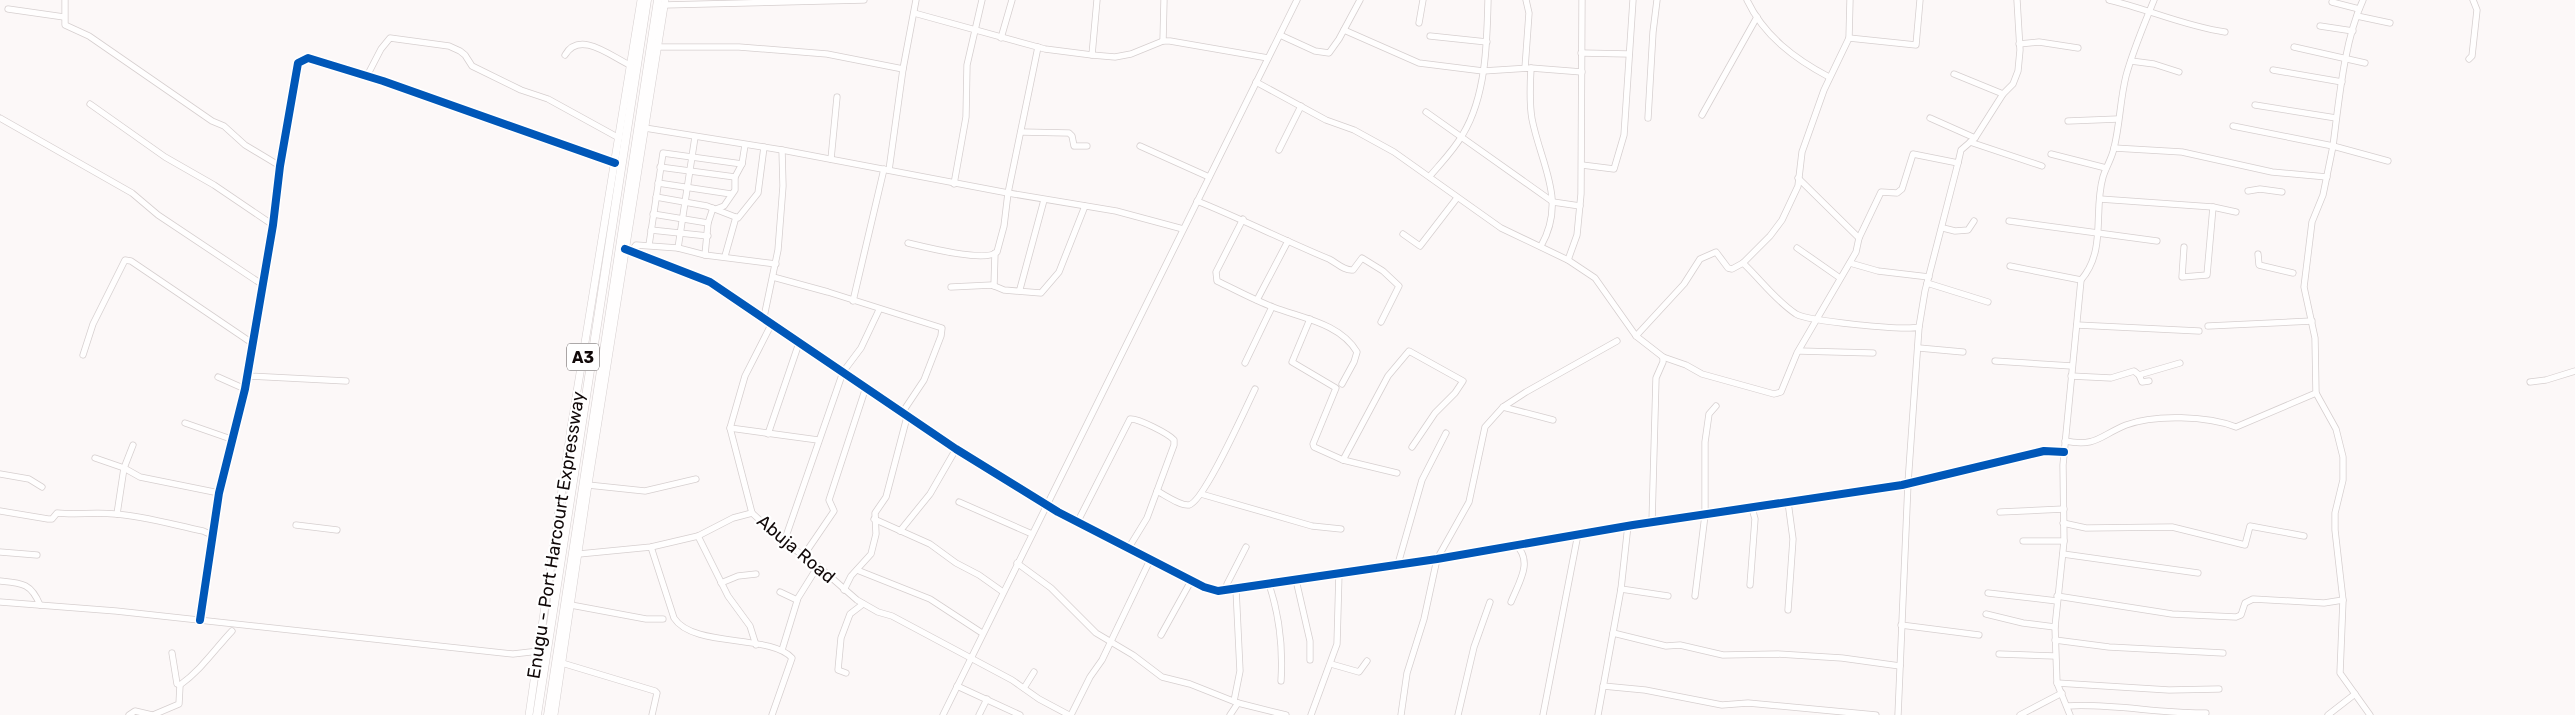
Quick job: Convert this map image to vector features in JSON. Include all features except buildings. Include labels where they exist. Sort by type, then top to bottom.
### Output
[{"type":"highway","name":"Enugu - Port Harcourt Expressway","points":[[536,715],[647,0]]},
{"type":"highway","name":"Enugu - Port Harcourt Expressway","points":[[548,715],[662,2]]},
{"type":"main road","name":"Enugu - Port Harcourt Expressway","points":[[529,715],[571,428],[641,0]]},
{"type":"main road","name":"Enugu - Port Harcourt Expressway","points":[[554,715],[588,485],[629,250],[658,48],[662,2]]},
{"type":"street","points":[[64,0],[65,25],[89,36],[212,121],[224,126],[244,145],[280,166]]},
{"type":"street","points":[[662,2],[864,0]]},
{"type":"street","points":[[854,301],[886,169],[902,69],[916,0]]},
{"type":"street","points":[[954,184],[966,116],[968,65],[982,0]]},
{"type":"street","points":[[1001,38],[1012,0]]},
{"type":"street","points":[[1092,55],[1097,0]]},
{"type":"street","points":[[1163,41],[1164,0]]},
{"type":"street","points":[[943,715],[1297,0]]},
{"type":"street","points":[[1280,36],[1324,53],[1333,49],[1360,0]]},
{"type":"street","points":[[1419,23],[1423,0]]},
{"type":"street","points":[[1430,176],[1462,136],[1472,115],[1483,71],[1487,42],[1488,0]]},
{"type":"street","points":[[1526,0],[1532,118],[1552,188],[1553,202],[1550,230],[1541,246]]},
{"type":"street","points":[[1568,260],[1577,234],[1580,206],[1582,165],[1582,0]]},
{"type":"street","points":[[1582,165],[1614,169],[1624,135],[1633,0]]},
{"type":"street","points":[[1648,118],[1653,32],[1657,0]]},
{"type":"street","points":[[1747,0],[1757,17],[1782,47],[1804,64],[1829,77]]},
{"type":"street","points":[[1636,336],[1684,284],[1700,259],[1716,252],[1728,268],[1732,270],[1743,263],[1770,236],[1782,220],[1798,186],[1802,152],[1829,77],[1849,38],[1850,0]]},
{"type":"street","points":[[1849,38],[1916,45],[1920,0]]},
{"type":"street","points":[[1898,715],[1908,483],[1919,327],[1927,284],[1943,228],[1961,150],[1973,140],[2003,94],[2013,84],[2018,71],[2017,0]]},
{"type":"street","points":[[2108,0],[2150,11],[2169,20],[2225,32]]},
{"type":"street","points":[[2070,715],[2058,683],[2055,656],[2055,626],[2064,541],[2064,452],[2081,280],[2094,257],[2100,200],[2106,168],[2114,148],[2118,118],[2131,61],[2154,0]]},
{"type":"street","points":[[2363,0],[2353,31],[2342,82],[2333,146],[2323,195],[2312,222],[2304,287],[2315,338],[2316,393],[2336,429],[2343,457],[2342,480],[2335,513],[2335,530],[2343,600],[2340,673],[2370,715]]},
{"type":"street","points":[[2468,59],[2472,56],[2477,10],[2473,0]]},
{"type":"street","points":[[2332,2],[2359,9]]},
{"type":"street","points":[[8,9],[64,17]]},
{"type":"street","points":[[914,12],[975,31],[1038,47],[1092,55],[1114,57],[1131,54],[1163,41],[1170,41],[1268,58]]},
{"type":"street","points":[[2357,16],[2390,23]]},
{"type":"street","points":[[1702,115],[1757,17]]},
{"type":"street","points":[[2320,26],[2353,31]]},
{"type":"street","points":[[1344,30],[1419,63],[1483,71],[1528,68],[1582,72]]},
{"type":"street","points":[[1430,36],[1487,42]]},
{"type":"street","points":[[367,76],[380,49],[390,38],[449,46],[465,55],[472,66],[521,90],[548,100],[619,138]]},
{"type":"street","points":[[2019,44],[2039,42],[2078,48]]},
{"type":"street","points":[[565,54],[573,46],[581,44],[599,47],[630,65]]},
{"type":"street","points":[[658,48],[739,46],[827,54],[902,69]]},
{"type":"street","points":[[994,286],[995,253],[1004,226],[1008,193],[1038,47]]},
{"type":"street","points":[[2294,47],[2365,63]]},
{"type":"street","points":[[1582,54],[1629,54]]},
{"type":"street","points":[[200,620],[219,493],[231,439],[246,389],[295,72],[302,59],[308,58],[367,76],[615,163]]},
{"type":"street","points":[[2131,61],[2154,64],[2179,72]]},
{"type":"street","points":[[2273,70],[2342,82]]},
{"type":"street","points":[[1954,74],[2003,94]]},
{"type":"street","points":[[1256,82],[1326,120],[1354,130],[1394,152],[1501,228],[1568,260],[1595,278],[1636,336],[1662,357],[1722,380],[1778,394],[1784,387],[1799,351],[1850,263],[1859,238],[1881,192],[1897,193],[1902,189],[1913,154],[1958,163]]},
{"type":"street","points":[[831,159],[837,97]]},
{"type":"street","points":[[90,104],[151,147],[214,185],[272,225]]},
{"type":"street","points":[[2255,105],[2336,118]]},
{"type":"street","points":[[1279,150],[1301,106]]},
{"type":"street","points":[[1426,112],[1553,202],[1580,206]]},
{"type":"street","points":[[0,118],[132,193],[174,226],[263,286]]},
{"type":"street","points":[[1930,118],[1973,140],[2042,166]]},
{"type":"street","points":[[2068,121],[2118,118]]},
{"type":"street","points":[[2233,126],[2333,146],[2388,161]]},
{"type":"street","points":[[645,128],[782,150],[886,169],[954,184],[1116,211],[1183,229]]},
{"type":"street","points":[[1021,132],[1069,133],[1072,136],[1074,146],[1087,146]]},
{"type":"street","points":[[678,248],[695,137]]},
{"type":"street","points":[[715,208],[724,206],[735,190],[735,177],[742,164],[745,145]]},
{"type":"street","points":[[1140,146],[1209,177]]},
{"type":"street","points":[[656,197],[715,208],[739,217],[758,193],[764,147]]},
{"type":"street","points":[[2114,148],[2182,152],[2272,172],[2327,177]]},
{"type":"street","points":[[764,317],[776,264],[783,186],[782,150]]},
{"type":"street","points":[[649,245],[660,167],[664,152],[742,164]]},
{"type":"street","points":[[2051,154],[2106,168]]},
{"type":"street","points":[[660,167],[735,177]]},
{"type":"street","points":[[1798,178],[1859,238]]},
{"type":"street","points":[[658,182],[731,194]]},
{"type":"street","points":[[2248,191],[2260,189],[2282,192]]},
{"type":"street","points":[[1403,234],[1420,246],[1457,198]]},
{"type":"street","points":[[1020,289],[1044,200]]},
{"type":"street","points":[[2100,200],[2213,207],[2236,212]]},
{"type":"street","points":[[1197,201],[1243,219],[1351,271],[1364,258],[1398,283],[1398,290],[1381,322]]},
{"type":"street","points":[[951,287],[994,286],[1004,290],[1041,293],[1059,272],[1085,206]]},
{"type":"street","points":[[2184,247],[2182,277],[2207,275],[2213,207]]},
{"type":"street","points":[[705,255],[708,223],[715,208]]},
{"type":"street","points":[[653,214],[708,223]]},
{"type":"street","points":[[725,256],[736,216]]},
{"type":"street","points":[[1243,219],[1218,267],[1215,276],[1217,281],[1272,307],[1310,319],[1344,338],[1357,352],[1354,362],[1342,384]]},
{"type":"street","points":[[1943,228],[1963,232],[1968,230],[1974,221]]},
{"type":"street","points":[[2008,221],[2157,241]]},
{"type":"street","points":[[651,230],[708,236]]},
{"type":"street","points":[[1257,300],[1288,241]]},
{"type":"street","points":[[908,243],[963,254],[991,255],[995,253]]},
{"type":"street","points":[[629,250],[636,245],[649,245],[678,248],[705,255],[725,256],[776,264]]},
{"type":"street","points":[[1797,248],[1840,278]]},
{"type":"street","points":[[629,250],[710,282],[764,317],[904,415],[1047,505],[1128,549],[1218,591],[1437,559],[1515,544],[1908,483],[2044,451],[2064,452]]},
{"type":"street","points":[[2258,254],[2259,265],[2293,273]]},
{"type":"street","points":[[83,355],[93,324],[125,260],[131,261],[252,343]]},
{"type":"street","points":[[1743,263],[1785,305],[1806,319],[1880,328],[1919,327]]},
{"type":"street","points":[[1850,263],[1878,270],[1929,277]]},
{"type":"street","points":[[2010,266],[2081,280]]},
{"type":"street","points":[[773,277],[938,327],[943,332],[924,380],[904,415],[888,489],[874,519],[876,534],[871,554],[857,570],[844,590]]},
{"type":"street","points":[[1927,284],[1988,302]]},
{"type":"street","points":[[1245,363],[1272,307]]},
{"type":"street","points":[[784,542],[843,372],[861,348],[879,310]]},
{"type":"street","points":[[1310,319],[1292,362],[1336,388],[1313,444],[1317,449],[1343,460],[1398,473]]},
{"type":"street","points":[[2208,326],[2312,321]]},
{"type":"street","points":[[752,513],[730,428],[745,376],[772,323]]},
{"type":"street","points":[[2077,325],[2199,331]]},
{"type":"street","points":[[1400,715],[1406,673],[1424,618],[1437,559],[1469,502],[1482,432],[1489,421],[1503,408],[1572,365],[1616,341]]},
{"type":"street","points":[[768,434],[799,343]]},
{"type":"street","points":[[1919,348],[1963,352]]},
{"type":"street","points":[[1799,351],[1873,352]]},
{"type":"street","points":[[1343,460],[1388,376],[1409,352],[1463,381],[1455,393],[1436,413],[1412,447]]},
{"type":"street","points":[[1652,522],[1656,378],[1663,362],[1662,357]]},
{"type":"street","points":[[1995,361],[2072,366]]},
{"type":"street","points":[[2139,374],[2180,363]]},
{"type":"street","points":[[2072,376],[2111,378],[2134,371],[2139,374],[2142,382],[2149,381]]},
{"type":"street","points":[[2530,382],[2546,380],[2575,371]]},
{"type":"street","points":[[247,376],[346,381]]},
{"type":"street","points":[[218,377],[246,389]]},
{"type":"street","points":[[804,555],[834,511],[829,500],[866,387]]},
{"type":"street","points":[[1158,491],[1186,505],[1191,504],[1201,494],[1255,389]]},
{"type":"street","points":[[2065,441],[2080,444],[2095,442],[2126,425],[2162,418],[2216,420],[2236,427],[2316,393]]},
{"type":"street","points":[[1695,596],[1705,515],[1705,442],[1708,414],[1716,406]]},
{"type":"street","points":[[1503,408],[1554,420]]},
{"type":"street","points":[[1077,523],[1131,418],[1171,436],[1174,440],[1158,491],[1147,518],[1128,549]]},
{"type":"street","points":[[185,423],[231,439]]},
{"type":"street","points":[[730,428],[818,440]]},
{"type":"street","points":[[1398,564],[1422,480],[1446,433]]},
{"type":"street","points":[[117,514],[124,468],[133,445]]},
{"type":"street","points":[[900,532],[930,494],[956,449]]},
{"type":"street","points":[[95,458],[124,468],[140,477],[219,493]]},
{"type":"street","points":[[0,474],[29,479],[42,487]]},
{"type":"street","points":[[588,485],[645,491],[696,479]]},
{"type":"street","points":[[1201,494],[1312,526],[1341,529]]},
{"type":"street","points":[[958,502],[1032,534]]},
{"type":"street","points":[[1788,502],[1793,539],[1788,610]]},
{"type":"street","points":[[1750,585],[1755,519],[1752,508]]},
{"type":"street","points":[[2000,512],[2064,510]]},
{"type":"street","points":[[0,511],[48,519],[57,513],[70,516],[82,512],[117,514],[203,531],[212,535]]},
{"type":"street","name":"Abuja Road","points":[[579,554],[651,547],[698,536],[733,518],[752,513],[784,542],[804,555],[863,604],[892,616],[1024,688],[1038,699],[1070,715]]},
{"type":"street","points":[[874,519],[930,544],[956,563],[979,575],[1003,592]]},
{"type":"street","points":[[2063,523],[2086,528],[2172,527],[2245,545],[2250,526],[2304,536]]},
{"type":"street","points":[[296,525],[337,530]]},
{"type":"street","points":[[1598,715],[1613,633],[1628,526]]},
{"type":"street","points":[[1543,715],[1578,534]]},
{"type":"street","points":[[698,536],[721,584],[750,626],[756,645]]},
{"type":"street","points":[[2023,542],[2064,541]]},
{"type":"street","points":[[1511,602],[1525,564],[1525,555],[1515,544]]},
{"type":"street","points":[[651,547],[674,618],[679,625],[687,630],[782,650],[792,658],[772,715]]},
{"type":"street","points":[[1227,590],[1227,584],[1246,547]]},
{"type":"street","points":[[0,552],[37,555]]},
{"type":"street","points":[[2063,554],[2198,573]]},
{"type":"street","points":[[1070,715],[1110,642],[1150,560]]},
{"type":"street","points":[[1017,563],[1051,588],[1082,620],[1110,642],[1133,655],[1162,677],[1190,684],[1236,702],[1286,715]]},
{"type":"street","points":[[782,650],[797,600],[818,566]]},
{"type":"street","points":[[857,570],[930,600],[982,633]]},
{"type":"street","points":[[1310,715],[1331,664],[1337,644],[1339,573]]},
{"type":"street","points":[[721,584],[738,576],[756,574]]},
{"type":"street","points":[[1161,635],[1191,580]]},
{"type":"street","points":[[1296,580],[1310,641],[1310,660]]},
{"type":"street","points":[[0,581],[15,582],[29,587],[34,592],[40,605]]},
{"type":"street","points":[[1269,584],[1274,599],[1281,643],[1282,681]]},
{"type":"street","points":[[1620,588],[1668,596]]},
{"type":"street","points":[[1230,715],[1236,702],[1240,671],[1236,589]]},
{"type":"street","points":[[780,592],[797,600]]},
{"type":"street","points":[[1988,593],[2057,598],[2172,614],[2236,618],[2241,616],[2244,603],[2253,600],[2324,603],[2343,600]]},
{"type":"street","points":[[0,602],[200,620],[514,654],[539,651]]},
{"type":"street","points":[[1458,715],[1476,640],[1490,602]]},
{"type":"street","points":[[846,673],[838,670],[841,638],[850,614],[863,604]]},
{"type":"street","points":[[571,605],[646,619],[663,619]]},
{"type":"street","points":[[1986,614],[2023,623],[2055,626]]},
{"type":"street","points":[[1901,625],[1980,635]]},
{"type":"street","points":[[180,685],[195,674],[209,655],[232,631]]},
{"type":"street","points":[[1613,633],[1666,646],[1680,645],[1723,655],[1778,654],[1842,658],[1900,666]]},
{"type":"street","points":[[2055,640],[2109,647],[2223,654]]},
{"type":"street","points":[[129,715],[134,711],[152,715],[179,704],[180,685],[177,684],[172,653]]},
{"type":"street","points":[[1999,654],[2055,656]]},
{"type":"street","points":[[1331,664],[1359,672],[1367,661]]},
{"type":"street","points":[[562,663],[655,691],[657,693],[652,715]]},
{"type":"street","points":[[1024,688],[1034,672]]},
{"type":"street","points":[[2058,683],[2169,690],[2219,689]]},
{"type":"street","points":[[957,686],[1020,715]]},
{"type":"street","points":[[1603,686],[1645,690],[1722,704],[1748,704],[1876,715]]},
{"type":"street","points":[[2020,715],[2062,693]]},
{"type":"street","points":[[2328,715],[2355,694]]},
{"type":"street","points":[[979,715],[987,699]]},
{"type":"street","points":[[2067,706],[2094,704],[2142,711],[2206,714]]},
{"type":"cycle path","points":[[200,620],[219,493],[245,389],[298,63],[308,58],[383,81],[615,163]]},
{"type":"cycle path","points":[[625,249],[710,282],[956,449],[1058,512],[1204,587],[1218,591],[1437,559],[1633,525],[1902,485],[2044,451],[2064,452]]}]
